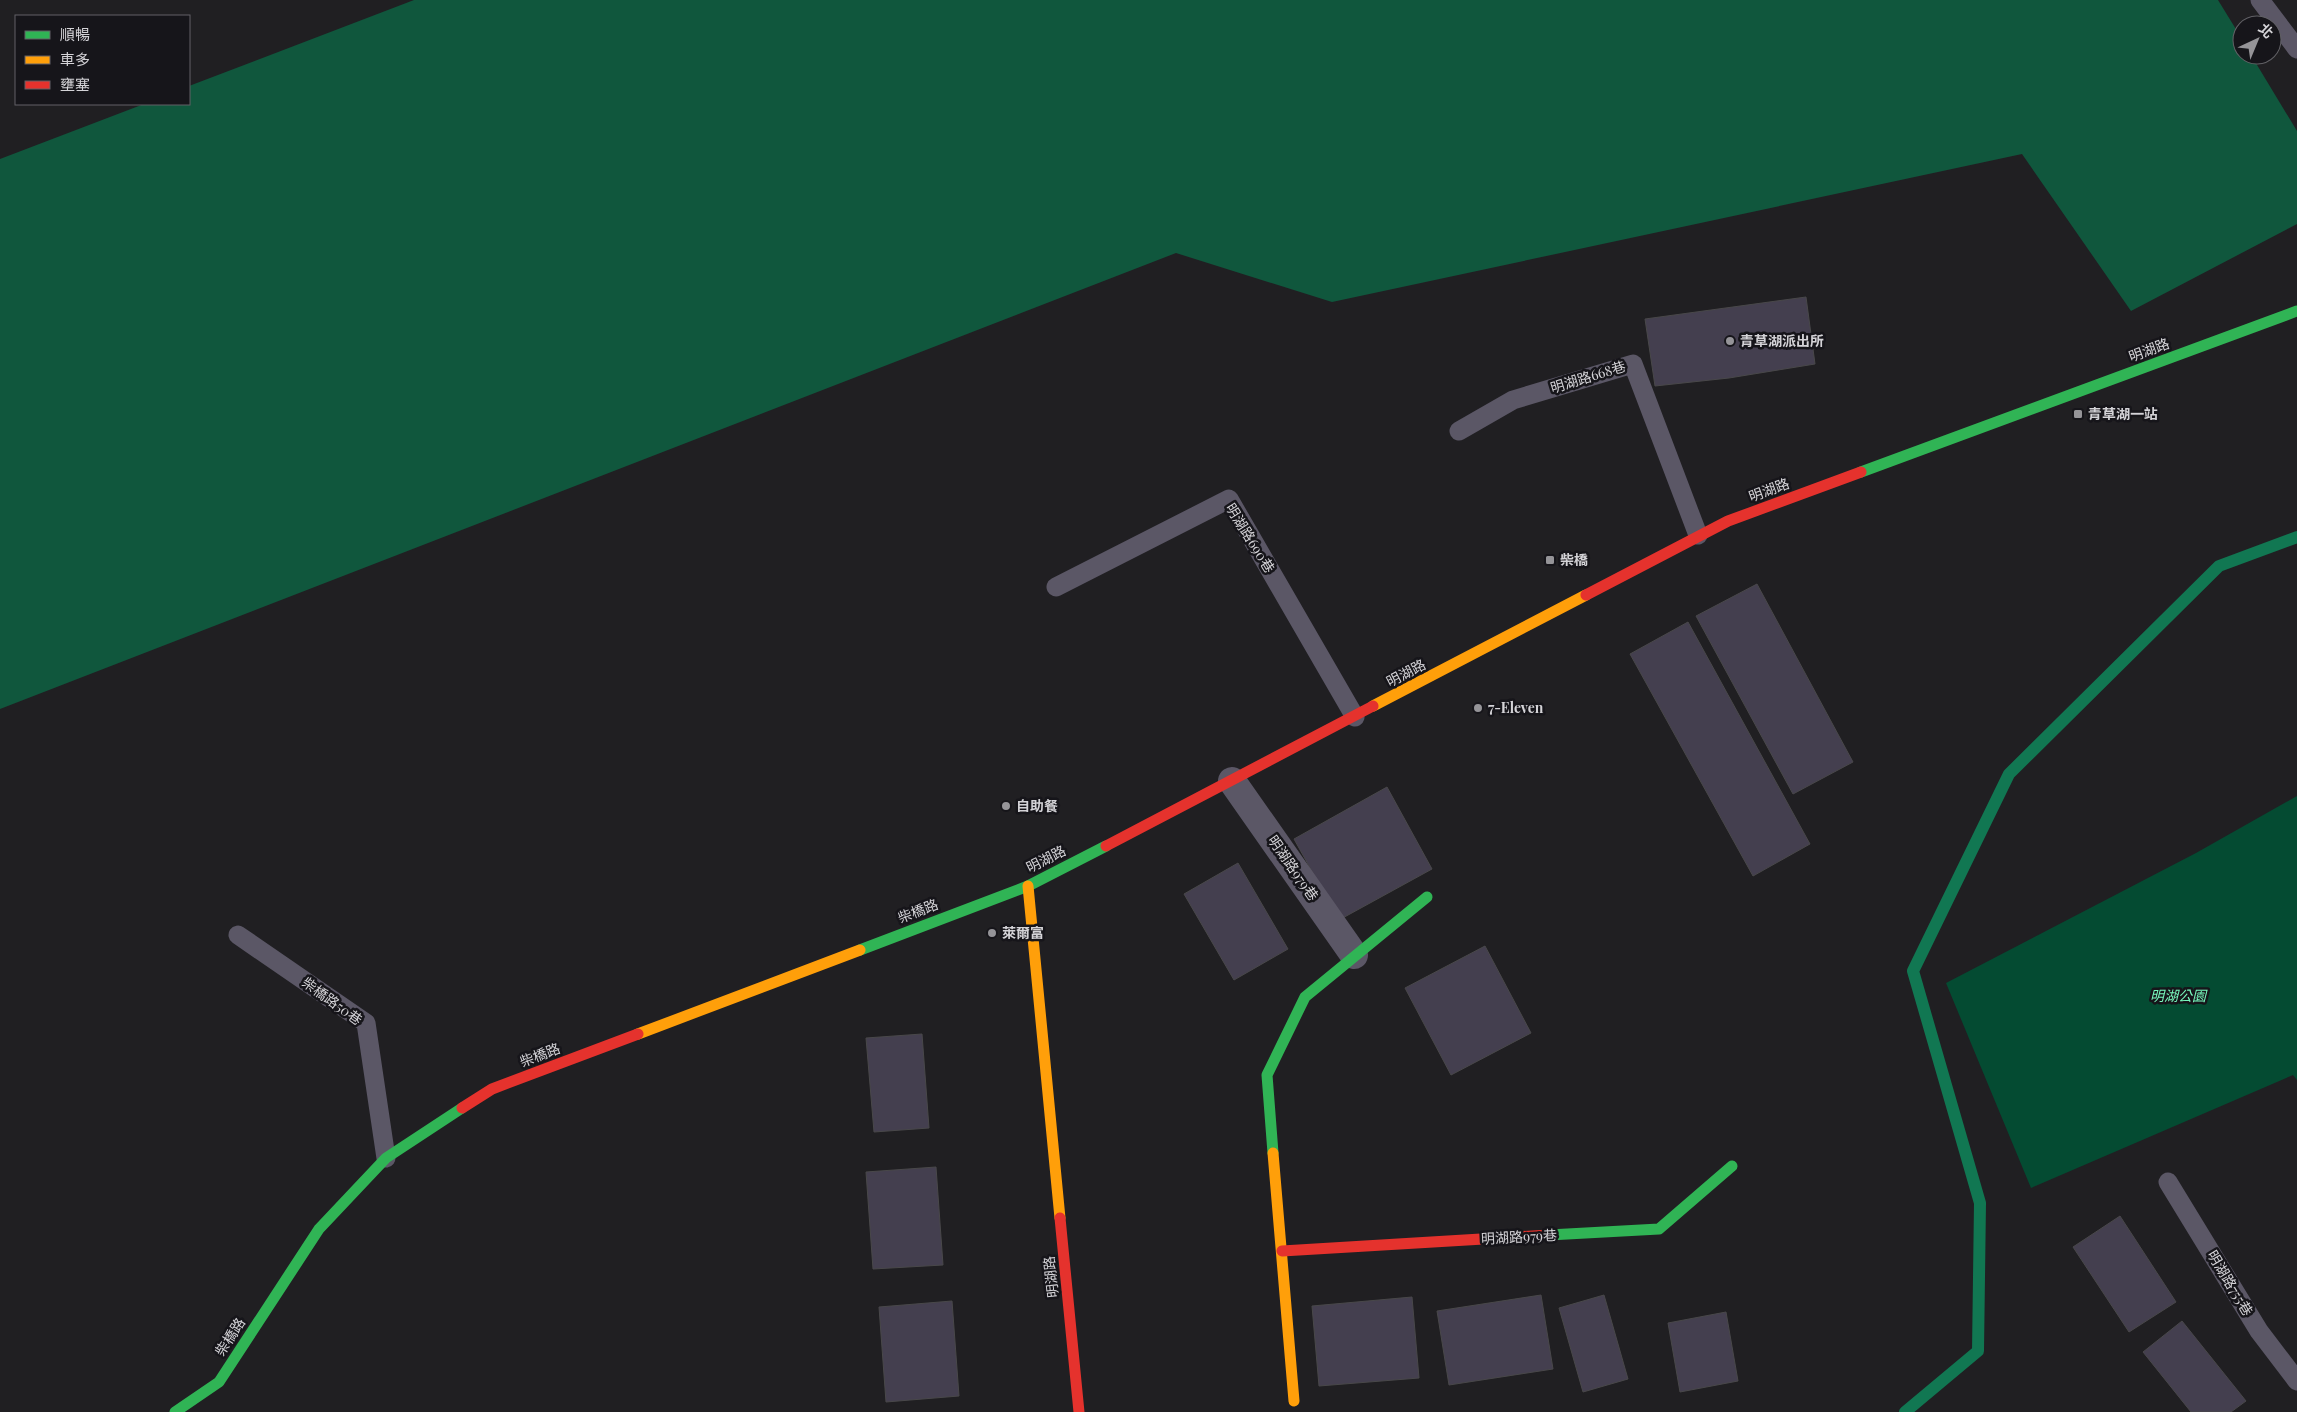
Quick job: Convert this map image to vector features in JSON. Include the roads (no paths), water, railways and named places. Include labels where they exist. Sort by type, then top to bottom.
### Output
[{"type":"main road","name":"明湖路","points":[[1079,1412],[1028,886],[1232,781],[1698,535],[1737,517],[2297,312]]},
{"type":"main road","name":"柴橋路","points":[[175,1412],[218,1382],[319,1230],[386,1158],[492,1090],[1028,886]]},
{"type":"main road","points":[[1294,1401],[1267,1075],[1305,997],[1427,897]]},
{"type":"main road","name":"明湖路979巷","points":[[1282,1251],[1660,1229],[1732,1166]]},
{"type":"street","name":"明湖路979巷","points":[[1232,781],[1354,955]]},
{"type":"lane","points":[[2260,0],[2297,49]]},
{"type":"lane","name":"明湖路668巷","points":[[1460,431],[1513,400],[1634,364],[1698,535]]},
{"type":"lane","name":"明湖路690巷","points":[[1056,587],[1229,498],[1355,716]]},
{"type":"lane","name":"柴橋路50巷","points":[[238,935],[366,1023],[386,1158]]},
{"type":"lane","name":"明湖路755巷","points":[[2168,1182],[2259,1331],[2297,1381]]},
{"type":"waterway","points":[[1905,1412],[1978,1351],[1980,1203],[1913,971],[2009,774],[2219,566],[2297,537]]},
{"type":"place","name":"青草湖派出所","points":[[1730,341]]},
{"type":"place","name":"青草湖一站","points":[[2078,414]]},
{"type":"place","name":"柴橋","points":[[1550,560]]},
{"type":"place","name":"7-Eleven","points":[[1478,708]]},
{"type":"place","name":"自助餐","points":[[1006,806]]},
{"type":"place","name":"萊爾富","points":[[992,933]]},
{"type":"park label","name":"明湖公園","points":[[2178,996]]}]
